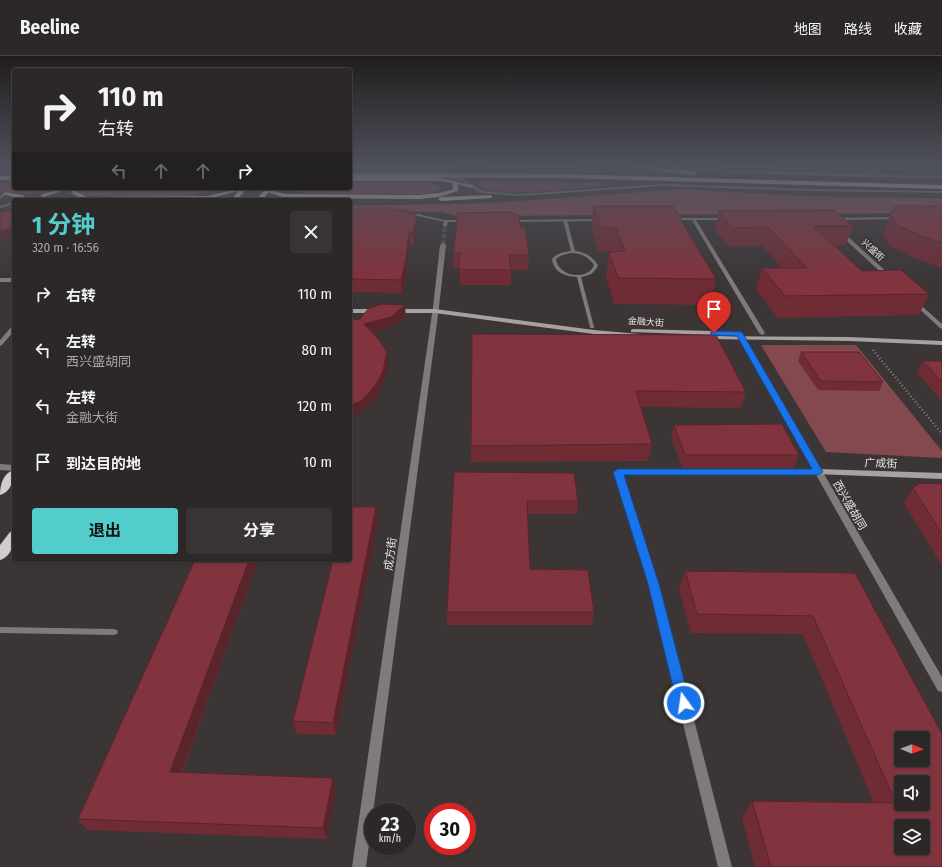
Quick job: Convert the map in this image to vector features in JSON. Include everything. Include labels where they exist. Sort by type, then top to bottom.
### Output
[{"type":"highway","points":[[0,491],[12,476]]},
{"type":"highway","points":[[0,555],[12,539]]},
{"type":"main road","points":[[352,306],[381,309],[352,310]]},
{"type":"main road","name":"金融大街","points":[[389,309],[436,309],[592,327],[675,333],[741,336],[762,333],[843,334],[942,338]]},
{"type":"main road","points":[[436,309],[594,332],[675,338],[741,336],[942,343]]},
{"type":"main road","name":"广成街","points":[[818,472],[942,476]]},
{"type":"street","points":[[0,207],[11,204]]},
{"type":"street","points":[[832,224],[827,219],[904,218]]},
{"type":"street","points":[[663,219],[732,219]]},
{"type":"street","points":[[693,219],[762,333]]},
{"type":"street","points":[[501,221],[610,220]]},
{"type":"street","points":[[446,224],[470,221]]},
{"type":"street","name":"兴盛街","points":[[838,230],[896,284]]},
{"type":"street","name":"成方街","points":[[359,867],[436,309],[443,245]]},
{"type":"street","points":[[0,280],[12,280]]},
{"type":"street","points":[[913,300],[942,327]]},
{"type":"street","points":[[0,344],[12,329]]},
{"type":"street","name":"西兴盛胡同","points":[[741,336],[942,686]]},
{"type":"street","points":[[0,467],[12,468]]},
{"type":"street","points":[[725,867],[654,584],[618,472],[818,472]]},
{"type":"lane","points":[[403,215],[418,215],[446,224]]},
{"type":"lane","points":[[565,220],[573,252]]},
{"type":"lane","points":[[573,252],[582,253],[590,257],[596,265],[591,273],[579,276],[563,273],[556,268],[554,259],[558,255],[573,252]]},
{"type":"lane","points":[[579,276],[592,327]]},
{"type":"lane","points":[[0,630],[114,632]]},
{"type":"path","points":[[864,340],[942,434]]},
{"type":"shaded area","points":[[450,204],[942,204],[942,213],[457,216],[440,212],[352,211],[352,206]]},
{"type":"shaded area","points":[[761,345],[856,345],[942,451],[942,458],[826,452]]},
{"type":"building","points":[[593,206],[673,206],[716,279],[618,278],[609,252],[625,251],[616,228],[601,228]]},
{"type":"building","points":[[896,206],[942,206],[942,243],[897,225],[890,215]]},
{"type":"building","points":[[393,208],[393,210],[404,210],[417,216],[413,233],[409,233],[406,258],[401,280],[352,279],[352,210]]},
{"type":"building","points":[[834,210],[853,226],[813,226],[862,271],[901,270],[929,294],[785,296],[762,268],[807,268],[768,227],[733,228],[719,211]]},
{"type":"building","points":[[12,211],[12,228],[0,231],[0,212]]},
{"type":"building","points":[[510,212],[519,216],[520,227],[525,227],[529,255],[509,255],[511,270],[459,270],[460,253],[453,254],[458,213]]},
{"type":"building","points":[[382,304],[405,305],[391,317],[364,324],[380,341],[387,352],[383,371],[375,386],[362,400],[352,405],[352,318],[359,320],[369,308]]},
{"type":"building","points":[[472,334],[716,335],[746,392],[636,391],[652,444],[471,446]]},
{"type":"building","points":[[801,352],[859,352],[883,382],[821,381]]},
{"type":"building","points":[[923,361],[942,361],[942,382]]},
{"type":"building","points":[[782,424],[799,455],[685,455],[674,425]]},
{"type":"building","points":[[454,472],[574,473],[578,501],[527,501],[530,569],[588,570],[594,612],[447,612]]},
{"type":"building","points":[[920,483],[942,484],[942,534],[913,488]]},
{"type":"building","points":[[352,507],[376,507],[333,723],[293,721],[333,562],[352,562]]},
{"type":"building","points":[[194,562],[248,562],[170,772],[333,778],[323,828],[78,819]]},
{"type":"building","points":[[685,571],[855,573],[942,734],[942,867],[771,867],[752,801],[894,803],[894,811],[930,811],[930,775],[894,775],[894,798],[813,616],[697,614]]},
{"type":"tunnel","points":[[443,245],[445,226]]},
{"type":"route","points":[[684,703],[654,584],[618,472],[818,472],[739,334],[714,333]]}]
